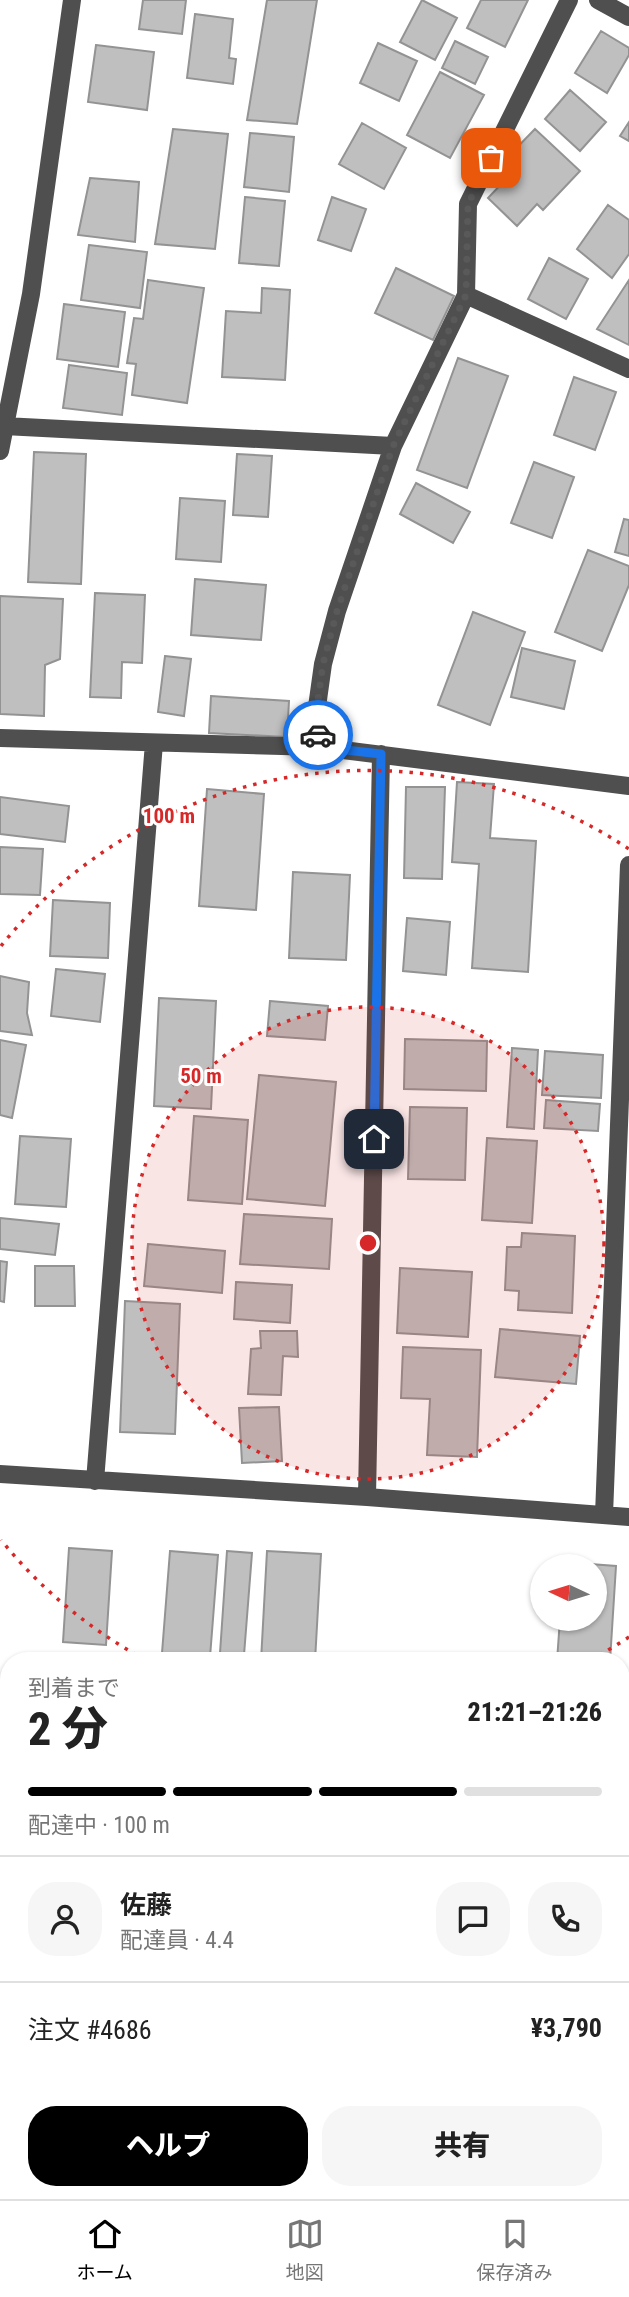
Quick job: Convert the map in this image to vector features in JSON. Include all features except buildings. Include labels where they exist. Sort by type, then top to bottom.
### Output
[{"type":"street","points":[[0,451],[31,294],[72,0]]},
{"type":"street","points":[[319,747],[316,714],[323,664],[337,611],[393,446],[466,295],[468,204],[569,0]]},
{"type":"street","points":[[598,0],[629,17]]},
{"type":"street","points":[[466,295],[629,369]]},
{"type":"street","points":[[4,426],[393,446]]},
{"type":"street","points":[[0,738],[319,747],[629,786]]},
{"type":"street","points":[[96,1481],[154,743]]},
{"type":"street","points":[[367,1497],[381,754]]},
{"type":"street","points":[[604,1515],[629,865]]},
{"type":"street","points":[[0,1474],[629,1517]]},
{"type":"way so far","points":[[318,735],[316,714],[323,664],[337,611],[393,446],[466,295],[468,204],[491,158]]},
{"type":"route","points":[[318,735],[319,747],[381,754],[374,1139]]}]
